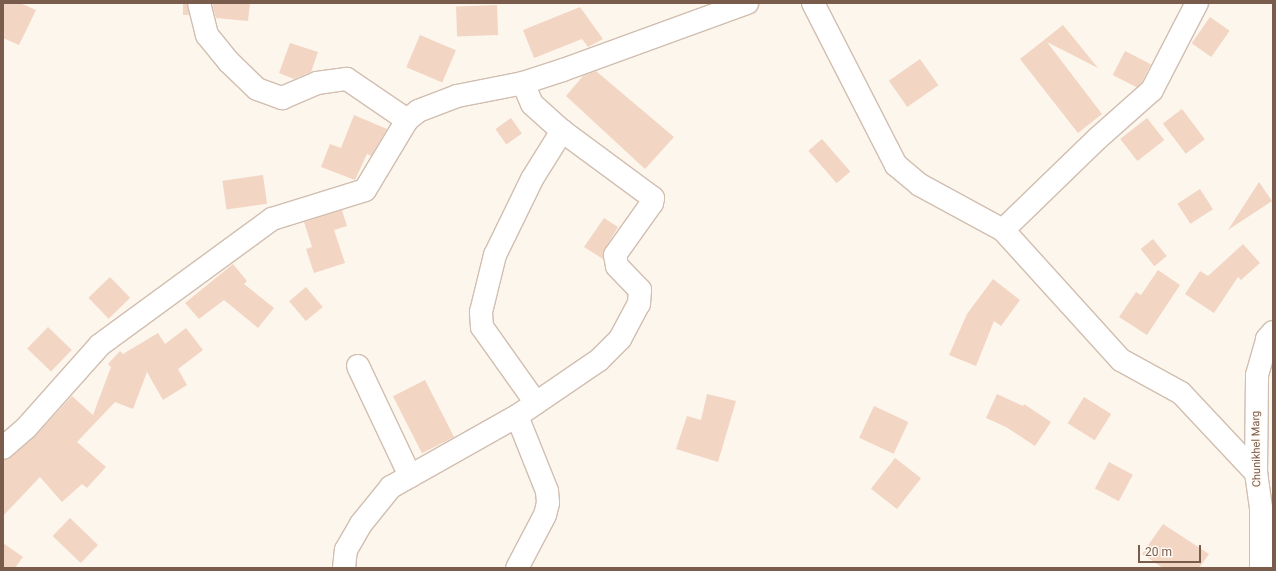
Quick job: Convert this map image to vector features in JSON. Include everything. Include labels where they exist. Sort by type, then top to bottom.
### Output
[{"type":"street","points":[[199,3],[200,16],[207,36],[229,62],[257,89],[282,98],[317,83],[347,79],[407,120]]},
{"type":"street","points":[[3,448],[26,428],[100,345],[272,219],[365,190],[407,120],[418,111],[458,96],[523,83],[748,3]]},
{"type":"street","points":[[813,3],[896,165],[920,185],[1003,230],[1121,360],[1180,393],[1256,473]]},
{"type":"street","points":[[1003,230],[1098,138],[1152,90],[1197,3]]},
{"type":"street","points":[[344,568],[346,550],[362,524],[391,487],[517,416],[599,360],[613,348],[629,325],[639,304],[640,290],[617,266],[615,255],[652,203],[653,198],[562,131],[532,104],[523,83]]},
{"type":"street","points":[[536,403],[482,327],[481,312],[495,255],[532,179],[562,131]]},
{"type":"street","name":"Chunikhel Marg","points":[[1261,568],[1261,508],[1256,473],[1257,375],[1267,339],[1273,332]]},
{"type":"street","points":[[358,366],[410,476]]},
{"type":"street","points":[[517,416],[547,491],[548,503],[545,515],[517,568]]},
{"type":"building","points":[[3,3],[20,3],[36,10],[19,45],[3,38]]},
{"type":"building","points":[[183,3],[187,3],[189,15],[183,15]]},
{"type":"building","points":[[212,3],[250,3],[248,21],[216,18]]},
{"type":"building","points":[[497,5],[498,35],[457,36],[456,6]]},
{"type":"building","points":[[580,7],[603,39],[588,47],[582,39],[534,58],[523,30]]},
{"type":"building","points":[[1210,17],[1230,31],[1211,57],[1192,43]]},
{"type":"building","points":[[1063,25],[1098,68],[1047,42],[1102,114],[1078,133],[1020,59]]},
{"type":"building","points":[[420,35],[456,50],[442,82],[406,67]]},
{"type":"building","points":[[290,43],[318,52],[311,72],[294,79],[279,73]]},
{"type":"building","points":[[1125,51],[1151,64],[1139,88],[1113,75]]},
{"type":"building","points":[[920,59],[938,85],[907,107],[889,81]]},
{"type":"building","points":[[596,71],[674,137],[645,169],[566,96],[583,76]]},
{"type":"building","points":[[1182,109],[1205,139],[1186,154],[1163,123]]},
{"type":"building","points":[[354,115],[387,129],[371,156],[367,154],[355,180],[321,167],[330,144],[341,148]]},
{"type":"building","points":[[511,118],[522,134],[506,144],[495,129]]},
{"type":"building","points":[[1147,118],[1164,140],[1137,161],[1120,139]]},
{"type":"building","points":[[822,139],[850,171],[837,183],[808,151]]},
{"type":"building","points":[[263,175],[267,204],[226,209],[222,181]]},
{"type":"building","points":[[1259,182],[1272,201],[1228,230]]},
{"type":"building","points":[[1200,189],[1213,209],[1190,224],[1177,204]]},
{"type":"building","points":[[342,210],[347,226],[334,230],[345,263],[314,273],[306,249],[312,247],[304,222]]},
{"type":"building","points":[[604,218],[618,227],[603,252],[603,259],[584,247]]},
{"type":"building","points":[[1153,239],[1167,256],[1154,266],[1141,249]]},
{"type":"building","points":[[1243,244],[1260,263],[1241,280],[1238,277],[1214,313],[1185,294],[1200,271],[1208,276]]},
{"type":"building","points":[[233,264],[247,281],[244,284],[274,308],[258,328],[224,300],[199,319],[185,303]]},
{"type":"building","points":[[1158,270],[1180,285],[1147,335],[1119,317],[1136,292],[1141,295]]},
{"type":"building","points":[[110,277],[130,298],[109,319],[88,298]]},
{"type":"building","points":[[993,279],[1020,300],[1001,326],[994,321],[976,366],[949,355],[967,314]]},
{"type":"building","points":[[306,287],[323,307],[306,321],[289,301]]},
{"type":"building","points":[[48,327],[72,350],[51,372],[27,349]]},
{"type":"building","points":[[186,328],[203,350],[178,369],[187,385],[163,400],[147,372],[133,409],[115,402],[77,442],[106,467],[87,488],[82,484],[62,502],[40,477],[3,516],[3,460],[11,457],[34,437],[72,396],[93,415],[111,367],[108,364],[120,351],[123,354],[158,333],[165,344]]},
{"type":"building","points":[[425,380],[454,437],[422,453],[393,396]]},
{"type":"building","points":[[707,394],[736,401],[718,462],[676,449],[687,416],[701,420]]},
{"type":"building","points":[[997,394],[1023,406],[1024,404],[1051,422],[1035,446],[1006,427],[986,418]]},
{"type":"building","points":[[1084,397],[1111,414],[1095,440],[1068,423]]},
{"type":"building","points":[[874,406],[908,422],[894,454],[859,438]]},
{"type":"building","points":[[895,458],[921,478],[897,509],[871,489]]},
{"type":"building","points":[[1109,462],[1133,475],[1119,501],[1095,488]]},
{"type":"building","points":[[70,518],[98,545],[81,563],[53,536]]},
{"type":"building","points":[[1163,524],[1209,554],[1199,568],[1163,568],[1142,554]]},
{"type":"building","points":[[3,543],[23,557],[15,568],[3,568]]}]
